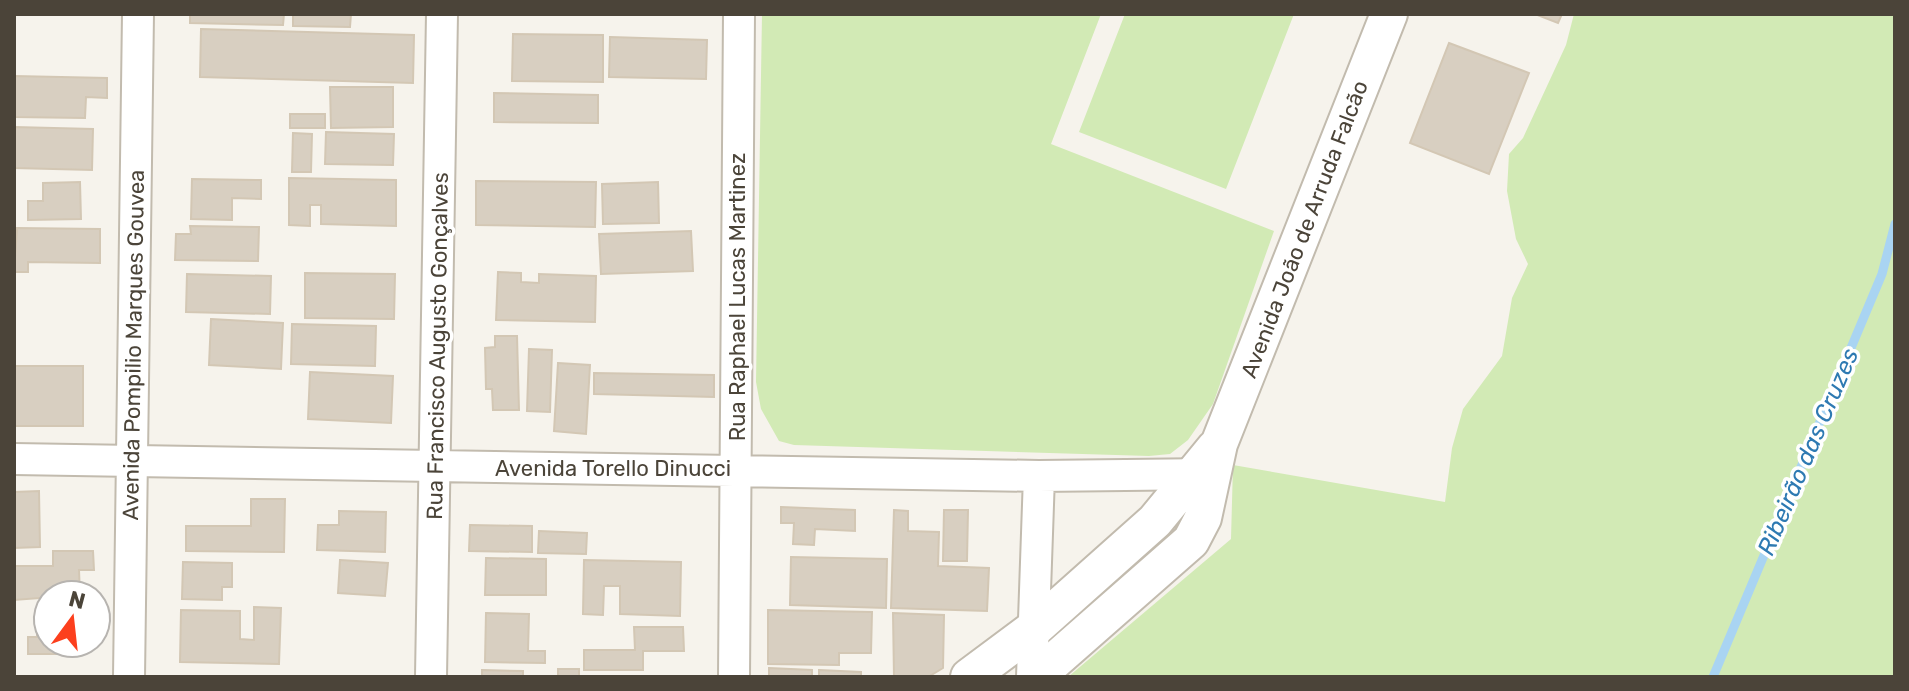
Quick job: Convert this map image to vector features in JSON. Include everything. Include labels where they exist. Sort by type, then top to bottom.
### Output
[{"type":"street","name":"Avenida Pompilio Marques Gouvea","points":[[129,677],[138,14]]},
{"type":"street","name":"Rua Francisco Augusto Gonçalves","points":[[431,677],[442,14]]},
{"type":"street","name":"Rua Raphael Lucas Martinez","points":[[734,677],[739,14]]},
{"type":"street","name":"Avenida João de Arruda Falcão","points":[[1208,464],[1389,14]]},
{"type":"street","name":"Avenida Torello Dinucci","points":[[14,459],[1039,476],[1208,464]]},
{"type":"street","points":[[969,677],[1036,627],[1155,521],[1208,464]]},
{"type":"street","points":[[1034,677],[1191,541],[1203,518],[1208,464]]},
{"type":"street","points":[[1034,677],[1039,476]]},
{"type":"green space","points":[[762,14],[1101,14],[1051,144],[1274,231],[1213,404],[1188,440],[1170,454],[1149,456],[794,445],[779,441],[761,409],[756,382]]},
{"type":"green space","points":[[1125,14],[1294,14],[1226,189],[1079,132]]},
{"type":"green space","points":[[1574,14],[1895,14],[1895,677],[1068,677],[1231,539],[1233,465],[1445,502],[1452,448],[1463,409],[1502,356],[1512,298],[1528,264],[1516,239],[1507,191],[1509,154],[1523,138],[1566,45]]},
{"type":"building","points":[[190,14],[284,14],[283,25],[190,23]]},
{"type":"building","points":[[293,14],[351,14],[350,27],[293,26]]},
{"type":"building","points":[[1535,14],[1562,14],[1558,23]]},
{"type":"building","points":[[201,29],[414,35],[413,83],[200,77]]},
{"type":"building","points":[[513,34],[603,35],[603,82],[512,81]]},
{"type":"building","points":[[610,37],[707,40],[706,79],[609,77]]},
{"type":"building","points":[[1449,43],[1529,73],[1489,174],[1410,143]]},
{"type":"building","points":[[14,76],[107,78],[107,98],[86,97],[85,118],[14,117]]},
{"type":"building","points":[[330,87],[393,87],[393,127],[331,128]]},
{"type":"building","points":[[494,93],[598,95],[598,123],[494,122]]},
{"type":"building","points":[[290,114],[325,114],[325,128],[290,128]]},
{"type":"building","points":[[14,127],[93,129],[92,170],[14,168]]},
{"type":"building","points":[[326,132],[394,134],[393,165],[325,164]]},
{"type":"building","points":[[293,133],[312,134],[311,172],[292,172]]},
{"type":"building","points":[[289,178],[396,180],[396,226],[321,224],[321,205],[310,205],[310,226],[289,225]]},
{"type":"building","points":[[192,179],[261,180],[261,199],[232,198],[232,220],[191,219]]},
{"type":"building","points":[[476,181],[596,182],[595,227],[476,225]]},
{"type":"building","points":[[80,182],[81,219],[28,220],[28,201],[43,201],[43,183]]},
{"type":"building","points":[[658,182],[659,223],[603,224],[602,184]]},
{"type":"building","points":[[190,226],[259,227],[258,261],[175,260],[176,234],[191,234]]},
{"type":"building","points":[[17,228],[100,229],[100,263],[28,262],[28,272],[14,272]]},
{"type":"building","points":[[691,231],[693,271],[601,274],[599,234]]},
{"type":"building","points":[[498,272],[521,273],[521,282],[539,283],[539,274],[596,276],[595,322],[496,320]]},
{"type":"building","points":[[305,273],[395,274],[394,319],[305,318]]},
{"type":"building","points":[[187,274],[271,276],[270,314],[186,312]]},
{"type":"building","points":[[211,319],[283,323],[281,369],[209,365]]},
{"type":"building","points":[[292,324],[376,326],[375,366],[291,364]]},
{"type":"building","points":[[495,336],[517,336],[519,410],[493,410],[492,389],[486,389],[485,348],[495,347]]},
{"type":"building","points":[[529,349],[552,350],[550,412],[527,411]]},
{"type":"building","points":[[558,363],[590,365],[586,434],[554,431]]},
{"type":"building","points":[[14,366],[83,366],[83,426],[14,426]]},
{"type":"building","points":[[310,372],[393,376],[391,423],[308,419]]},
{"type":"building","points":[[594,373],[714,375],[714,397],[594,394]]},
{"type":"building","points":[[39,491],[40,547],[14,548],[14,492]]},
{"type":"building","points":[[251,499],[285,499],[284,552],[186,551],[186,526],[251,526]]},
{"type":"building","points":[[781,507],[855,510],[855,531],[815,529],[814,545],[793,544],[794,523],[781,523]]},
{"type":"building","points":[[894,510],[908,511],[908,531],[939,532],[938,566],[989,568],[987,611],[891,608]]},
{"type":"building","points":[[944,510],[968,510],[967,561],[943,561]]},
{"type":"building","points":[[339,511],[386,512],[385,552],[317,550],[318,525],[339,525]]},
{"type":"building","points":[[470,525],[532,526],[532,552],[469,551]]},
{"type":"building","points":[[539,531],[587,533],[586,554],[538,553]]},
{"type":"building","points":[[53,551],[93,551],[94,570],[79,570],[79,579],[32,579],[32,599],[14,600],[14,566],[53,566]]},
{"type":"building","points":[[791,557],[887,559],[886,608],[790,605]]},
{"type":"building","points":[[486,558],[546,559],[546,595],[485,595]]},
{"type":"building","points":[[340,560],[388,563],[385,596],[338,593]]},
{"type":"building","points":[[584,560],[681,562],[680,616],[620,614],[620,586],[604,586],[603,615],[583,614]]},
{"type":"building","points":[[183,562],[232,563],[232,587],[222,587],[222,600],[182,599]]},
{"type":"building","points":[[254,607],[281,608],[279,664],[180,662],[181,610],[240,611],[240,639],[254,640]]},
{"type":"building","points":[[768,610],[872,612],[871,653],[839,653],[839,665],[768,664]]},
{"type":"building","points":[[486,613],[529,614],[528,651],[545,651],[545,663],[485,662]]},
{"type":"building","points":[[893,613],[944,615],[943,668],[928,677],[894,677]]},
{"type":"building","points":[[634,627],[683,627],[684,651],[643,651],[643,670],[584,670],[584,650],[635,650]]},
{"type":"building","points":[[28,637],[32,637],[32,654],[28,654]]},
{"type":"building","points":[[769,668],[812,670],[812,677],[769,677]]},
{"type":"building","points":[[558,669],[579,669],[579,677],[558,677]]},
{"type":"building","points":[[482,670],[523,671],[523,677],[482,677]]},
{"type":"building","points":[[819,670],[861,672],[861,677],[819,677]]},
{"type":"waterway","name":"Ribeirão das Cruzes","points":[[1713,677],[1882,274],[1895,224]]}]
